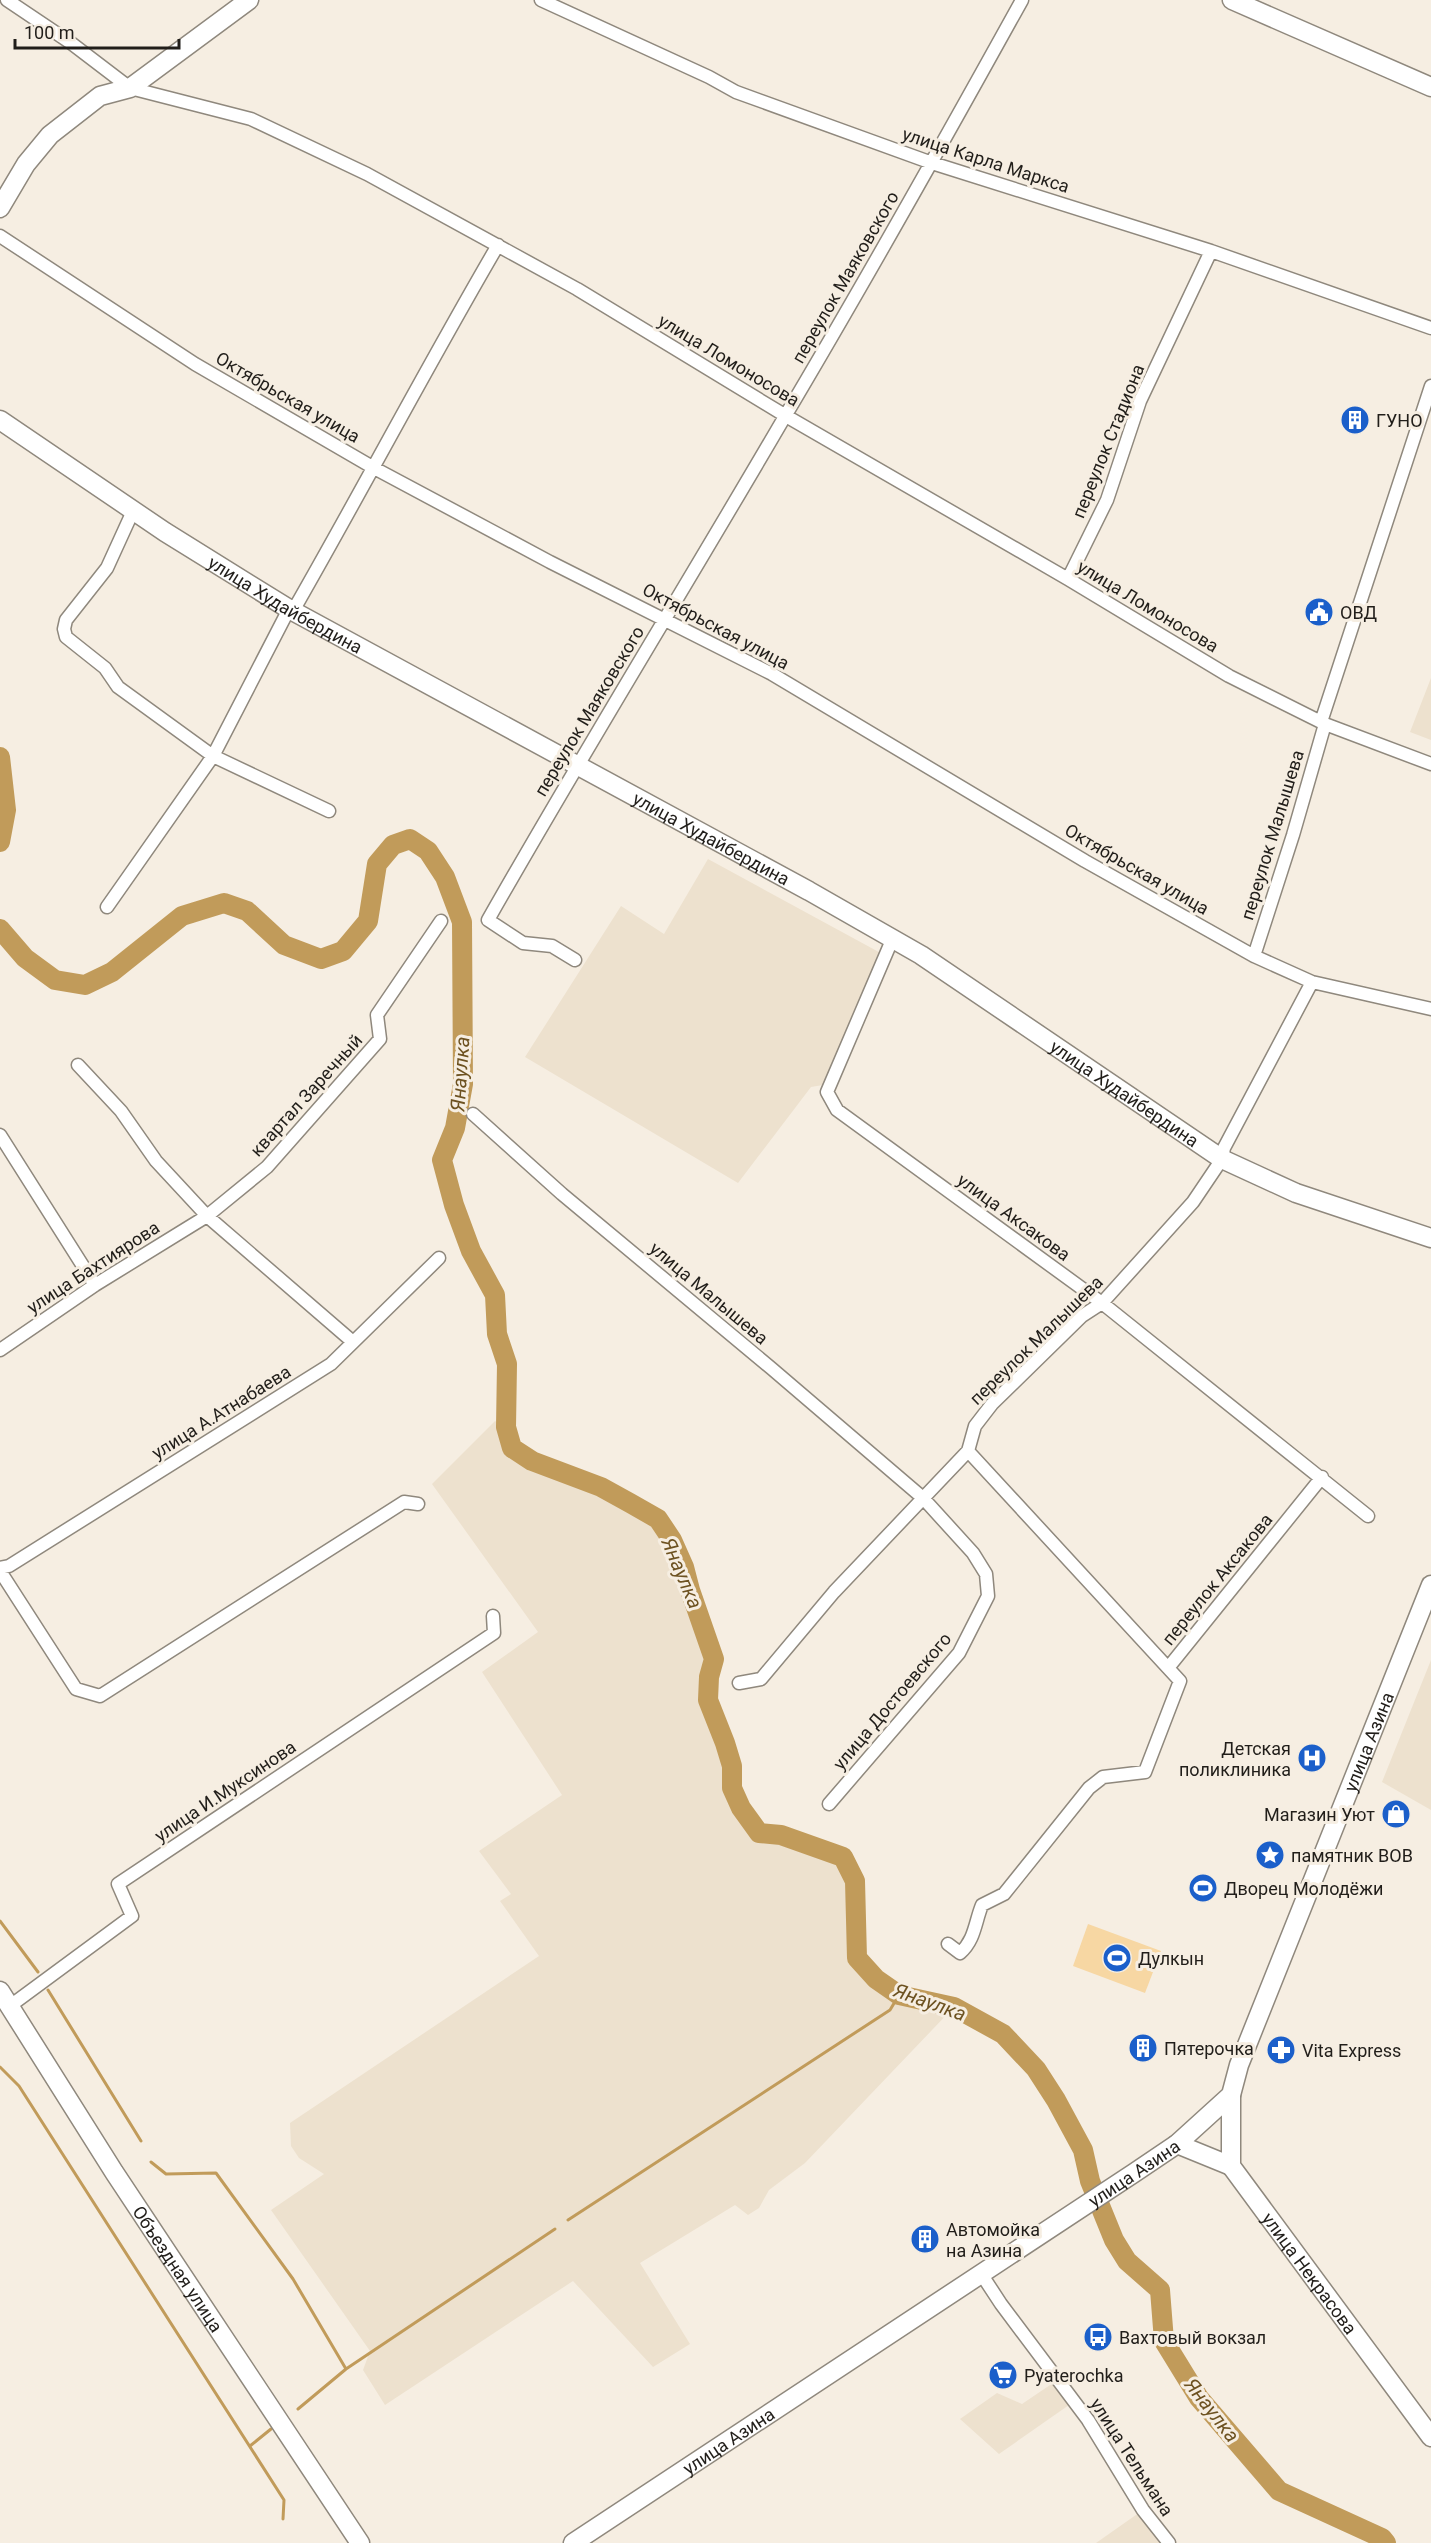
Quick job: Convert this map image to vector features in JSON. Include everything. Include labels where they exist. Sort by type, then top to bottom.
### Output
[{"type":"street","name":"улица Ломоносова","points":[[7,0],[71,43],[130,88],[251,119],[367,174],[498,245],[687,355],[786,416],[1068,579],[1229,676],[1323,723],[1431,764]]},
{"type":"street","points":[[0,208],[26,164],[50,135],[100,96],[130,88],[249,0]]},
{"type":"street","name":"улица Карла Маркса","points":[[541,0],[709,77],[736,92],[932,163],[1211,250],[1431,328]]},
{"type":"street","name":"переулок Маяковского","points":[[575,960],[552,946],[523,943],[488,920],[576,766],[786,416],[932,163],[1022,0]]},
{"type":"street","points":[[1232,0],[1431,87]]},
{"type":"street","name":"Октябрьская улица","points":[[0,236],[195,364],[374,468],[550,562],[772,675],[1085,861],[1254,956],[1312,982],[1431,1009]]},
{"type":"street","points":[[107,908],[213,756],[289,609],[297,604],[374,468],[437,349],[498,245]]},
{"type":"street","name":"переулок Стадиона","points":[[1068,579],[1107,500],[1140,401],[1211,250]]},
{"type":"street","name":"переулок Малышева","points":[[1254,956],[1293,835],[1323,723],[1431,386]]},
{"type":"street","name":"улица Худайбердина","points":[[0,420],[133,511],[289,609],[809,891],[930,961],[1222,1159],[1296,1193],[1431,1238]]},
{"type":"street","points":[[133,511],[107,568],[66,620],[64,629],[66,637],[105,668],[118,687],[213,756],[328,812]]},
{"type":"street","name":"квартал Заречный","points":[[207,1216],[267,1167],[380,1039],[377,1015],[441,921]]},
{"type":"street","name":"улица Аксакова","points":[[892,940],[827,1092],[837,1110],[1102,1303],[1368,1516]]},
{"type":"street","name":"переулок Малышева","points":[[739,1683],[760,1679],[834,1592],[968,1451],[975,1426],[992,1404],[1082,1316],[1102,1303],[1193,1202],[1222,1159],[1224,1148],[1312,982]]},
{"type":"street","points":[[78,1065],[121,1111],[156,1161],[207,1216],[353,1342]]},
{"type":"street","name":"улица Малышева","points":[[473,1114],[562,1194],[923,1498]]},
{"type":"street","points":[[0,1135],[95,1285]]},
{"type":"street","name":"улица Бахтиярова","points":[[0,1350],[95,1285],[207,1216]]},
{"type":"street","name":"улица А.Атнабаева","points":[[0,1569],[9,1566],[331,1364],[439,1258]]},
{"type":"street","points":[[968,1451],[1168,1668]]},
{"type":"street","name":"переулок Аксакова","points":[[948,1944],[960,1953],[966,1948],[977,1928],[982,1905],[1004,1894],[1089,1788],[1103,1777],[1145,1772],[1180,1681],[1168,1668],[1322,1477]]},
{"type":"street","name":"улица Достоевского","points":[[829,1804],[873,1756],[958,1653],[988,1596],[986,1574],[973,1553],[923,1498]]},
{"type":"street","points":[[0,1569],[76,1689],[100,1696],[404,1502],[418,1504]]},
{"type":"street","name":"улица Азина","points":[[573,2543],[1177,2144],[1231,2095],[1241,2058],[1431,1585]]},
{"type":"street","name":"улица И.Муксинова","points":[[5,1999],[132,1916],[118,1884],[494,1633],[493,1616]]},
{"type":"street","name":"Объездная улица","points":[[5,1999],[114,2172],[360,2543]]},
{"type":"street","points":[[1177,2144],[1231,2166],[1231,2095]]},
{"type":"street","name":"улица Некрасова","points":[[1231,2166],[1431,2437]]},
{"type":"street","name":"улица Тельмана","points":[[982,2274],[1001,2304],[1088,2420],[1143,2510],[1169,2543]]},
{"type":"shaded area","points":[[1431,678],[1431,740],[1410,732]]},
{"type":"shaded area","points":[[708,859],[888,957],[823,1085],[811,1087],[738,1183],[525,1057],[621,906],[664,934]]},
{"type":"shaded area","points":[[495,1421],[506,1427],[512,1448],[532,1461],[601,1487],[658,1519],[672,1540],[684,1567],[714,1659],[709,1677],[708,1700],[725,1743],[732,1766],[732,1788],[741,1808],[759,1833],[781,1835],[843,1857],[855,1881],[857,1958],[876,1979],[899,1995],[954,2007],[805,2163],[769,2190],[759,2208],[748,2215],[735,2205],[640,2263],[690,2344],[653,2367],[573,2281],[385,2405],[363,2370],[370,2351],[271,2210],[324,2174],[299,2158],[291,2146],[290,2123],[539,1956],[500,1901],[511,1894],[479,1851],[562,1795],[482,1672],[538,1632],[432,1484]]},
{"type":"shaded area","points":[[1431,1660],[1431,1810],[1382,1782]]},
{"type":"shaded area","name":"Дулкын","points":[[1088,1924],[1161,1951],[1145,1993],[1073,1966]]},
{"type":"shaded area","points":[[1053,2383],[1069,2405],[999,2454],[960,2419],[997,2393],[1022,2404]]},
{"type":"shaded area","points":[[1143,2510],[1169,2543],[1096,2543]]},
{"type":"waterway","name":"Янаулка","points":[[0,757],[6,810],[0,842]]},
{"type":"waterway","name":"Янаулка","points":[[0,929],[25,958],[55,980],[85,985],[112,972],[182,916],[224,903],[247,911],[284,945],[321,959],[343,951],[368,921],[377,864],[393,845],[410,839],[428,851],[445,877],[462,922],[463,1084],[455,1128],[442,1160],[454,1205],[471,1251],[495,1295],[497,1334],[507,1364],[506,1427],[512,1448],[532,1461],[601,1487],[658,1519],[672,1540],[684,1567],[714,1659],[709,1677],[708,1700],[725,1743],[732,1766],[732,1788],[741,1808],[759,1833],[781,1835],[843,1857],[855,1881],[857,1958],[876,1979],[899,1995],[954,2007],[1003,2034],[1036,2069],[1083,2150],[1090,2181],[1114,2240],[1127,2261],[1160,2290],[1164,2341],[1199,2398],[1279,2491],[1382,2538],[1386,2543]]},
{"type":"waterway","points":[[0,1921],[38,1972]]},
{"type":"waterway","points":[[48,1990],[141,2141]]},
{"type":"waterway","points":[[568,2220],[890,2010],[899,1995]]},
{"type":"waterway","points":[[0,2067],[19,2086],[284,2500],[283,2519]]},
{"type":"waterway","points":[[151,2162],[166,2174],[216,2173],[293,2279],[346,2369]]},
{"type":"waterway","points":[[298,2409],[346,2369],[555,2229]]},
{"type":"waterway","points":[[250,2446],[271,2429]]},
{"type":"place","name":"ГУНО","points":[[1355,420]]},
{"type":"place","name":"ОВД","points":[[1319,612]]},
{"type":"place","name":"Детская поликлиника","points":[[1312,1758]]},
{"type":"place","name":"Магазин Уют","points":[[1396,1814]]},
{"type":"place","name":"памятник ВОВ","points":[[1270,1855]]},
{"type":"place","name":"Дворец Молодёжи","points":[[1203,1888]]},
{"type":"place","name":"Дулкын","points":[[1117,1958]]},
{"type":"place","name":"Пятерочка","points":[[1143,2048]]},
{"type":"place","name":"Vita Express","points":[[1281,2050]]},
{"type":"place","name":"Автомойка на Азина","points":[[925,2239]]},
{"type":"place","name":"Вахтовый вокзал","points":[[1098,2337]]},
{"type":"place","name":"Pyaterochka","points":[[1003,2375]]}]
